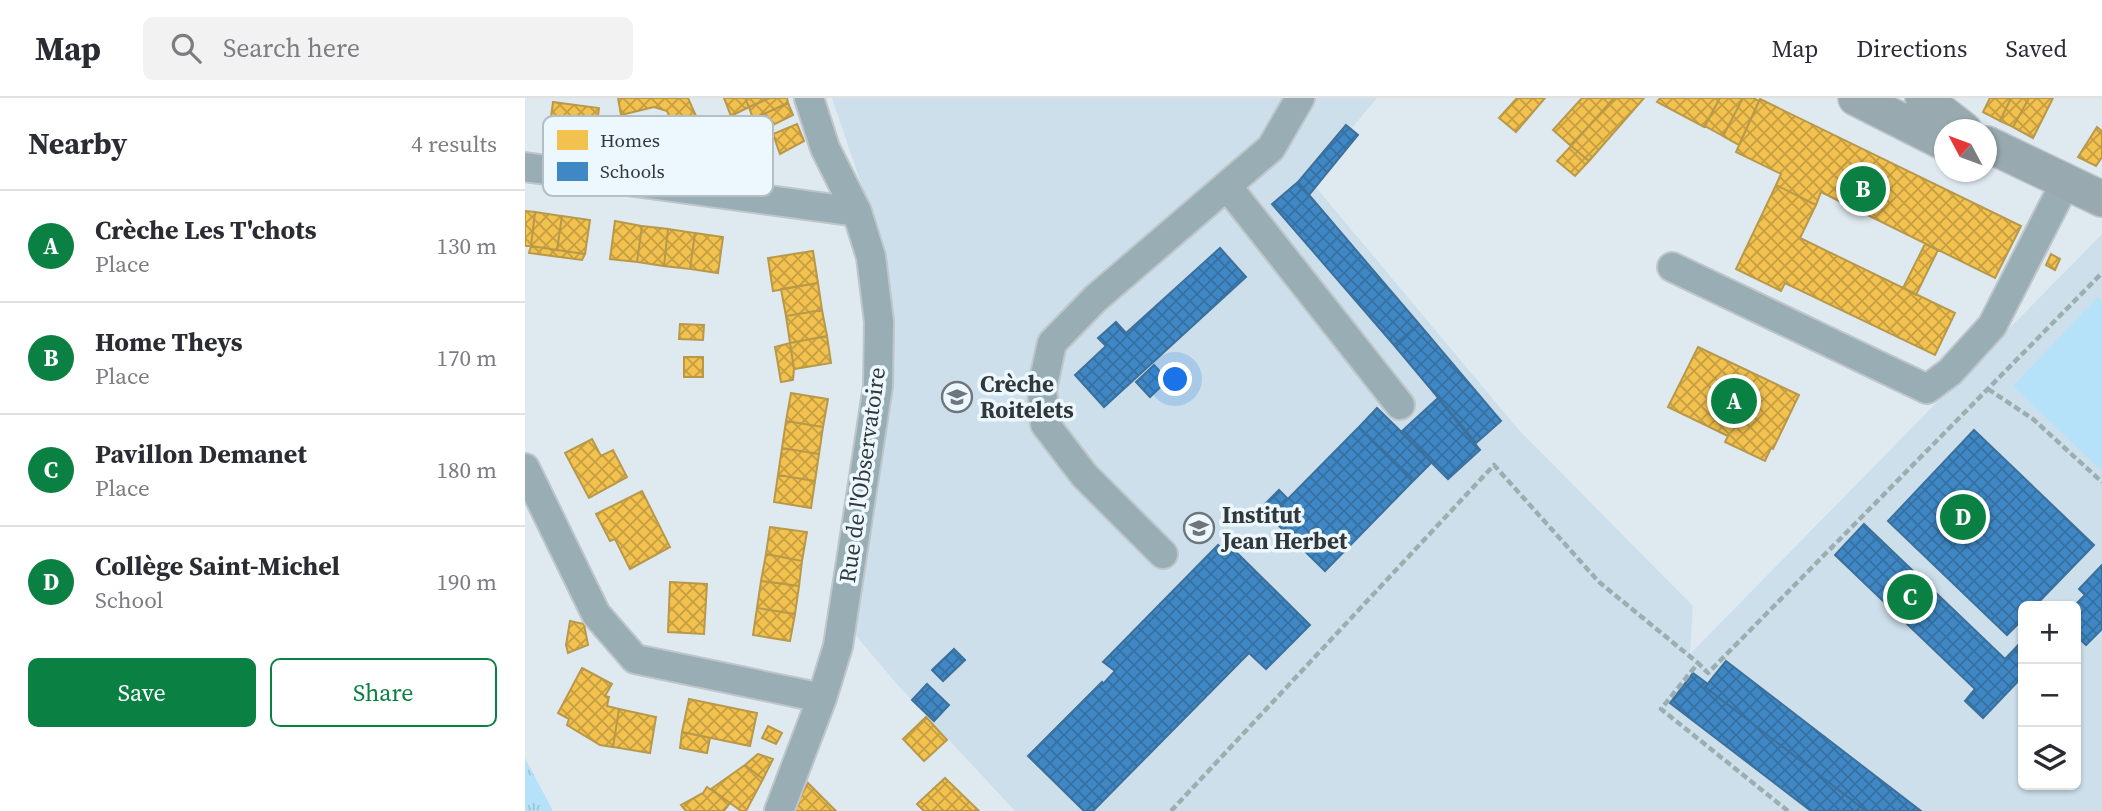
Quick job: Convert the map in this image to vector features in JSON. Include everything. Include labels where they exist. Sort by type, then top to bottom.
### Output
[{"type":"main road","points":[[1856,98],[1934,125]]},
{"type":"main road","points":[[1923,98],[1946,119]]},
{"type":"main road","points":[[1997,151],[2102,199]]},
{"type":"main road","points":[[1997,169],[2102,217]]},
{"type":"street","name":"Rue de l'Observatoire","points":[[779,811],[822,698],[838,646],[878,386],[879,322],[871,257],[857,212],[824,148],[809,98]]},
{"type":"street","points":[[1163,554],[1084,475],[1045,424],[1042,389],[1052,343],[1096,298],[1271,148],[1300,98]]},
{"type":"street","points":[[525,167],[543,169]]},
{"type":"street","points":[[1227,186],[1400,405]]},
{"type":"street","points":[[739,196],[857,212]]},
{"type":"street","points":[[1672,267],[1927,389],[1950,372],[1992,326],[2058,197]]},
{"type":"street","points":[[525,468],[596,614],[635,659],[822,698]]},
{"type":"path","points":[[1171,811],[1494,464],[1599,582],[1708,673],[2102,273]]},
{"type":"path","points":[[1988,388],[2033,419],[2102,482]]},
{"type":"path","points":[[1698,663],[1661,709],[1788,811]]},
{"type":"shaded area","points":[[832,98],[1377,98],[1309,179],[1518,429],[1693,606],[1690,654],[2102,234],[2102,811],[1015,811],[895,682],[847,625],[881,448],[886,257]],"holes":[[[1282,129],[1237,199],[1098,300]]]},
{"type":"green space","points":[[2098,297],[2102,301],[2102,471],[2013,386]]},
{"type":"green space","points":[[525,758],[553,811],[525,811]]},
{"type":"building: Homes","points":[[618,98],[688,98],[696,116],[669,116],[667,111],[654,107],[621,115]]},
{"type":"building: Homes","points":[[724,98],[745,98],[749,107],[731,116]]},
{"type":"building: Homes","points":[[745,98],[770,98],[749,107]]},
{"type":"building: Homes","points":[[770,98],[787,98],[788,103],[760,116],[752,116],[749,107]]},
{"type":"building: Homes","points":[[1517,98],[1545,98],[1516,132],[1499,118]]},
{"type":"building: Homes","points":[[1582,98],[1614,98],[1571,146],[1553,130]]},
{"type":"building: Homes","points":[[1614,98],[1644,98],[1589,161],[1571,146]]},
{"type":"building: Homes","points":[[1660,98],[1720,98],[1704,127],[1657,102]]},
{"type":"building: Homes","points":[[1720,98],[1743,98],[1723,136],[1705,126]]},
{"type":"building: Homes","points":[[1743,98],[1759,101],[1739,145],[1723,136]]},
{"type":"building: Homes","points":[[1990,98],[2011,98],[2000,121],[1983,112]]},
{"type":"building: Homes","points":[[2011,98],[2029,98],[2013,127],[2000,121]]},
{"type":"building: Homes","points":[[2029,98],[2053,98],[2033,138],[2013,127]]},
{"type":"building: Homes","points":[[1760,99],[2021,226],[1995,278],[1821,192],[1816,205],[1776,185],[1781,174],[1736,152]]},
{"type":"building: Homes","points":[[553,102],[599,108],[598,116],[551,116]]},
{"type":"building: Homes","points":[[788,103],[793,115],[773,125],[773,116],[760,116]]},
{"type":"building: Homes","points":[[797,124],[804,141],[780,154],[773,134]]},
{"type":"building: Homes","points":[[2097,127],[2102,131],[2102,157],[2096,166],[2078,157]]},
{"type":"building: Homes","points":[[1571,146],[1589,161],[1575,176],[1557,161]]},
{"type":"building: Homes","points":[[1776,185],[1816,205],[1800,238],[1955,313],[1935,355],[1785,283],[1781,291],[1736,269]]},
{"type":"building: Homes","points":[[525,211],[535,212],[531,246],[525,246]]},
{"type":"building: Homes","points":[[535,212],[562,216],[557,250],[531,246]]},
{"type":"building: Homes","points":[[562,216],[590,220],[585,254],[557,250]]},
{"type":"building: Homes","points":[[615,221],[642,226],[637,262],[610,259]]},
{"type":"building: Homes","points":[[642,226],[668,229],[664,266],[637,262]]},
{"type":"building: Homes","points":[[668,229],[695,233],[690,269],[664,266]]},
{"type":"building: Homes","points":[[695,233],[723,237],[718,273],[690,269]]},
{"type":"building: Homes","points":[[1925,244],[1938,250],[1916,295],[1903,288]]},
{"type":"building: Homes","points":[[531,246],[585,254],[582,260],[529,253]]},
{"type":"building: Homes","points":[[813,251],[818,283],[773,291],[768,258]]},
{"type":"building: Homes","points":[[2051,254],[2060,259],[2055,270],[2046,265]]},
{"type":"building: Homes","points":[[818,283],[822,310],[786,316],[781,289]]},
{"type":"building: Homes","points":[[822,310],[827,336],[790,343],[786,316]]},
{"type":"building: Homes","points":[[680,324],[704,325],[703,340],[679,339]]},
{"type":"building: Homes","points":[[827,336],[831,363],[794,369],[790,343]]},
{"type":"building: Homes","points":[[790,343],[793,380],[781,382],[775,347]]},
{"type":"building: Homes","points":[[1698,347],[1799,395],[1765,461],[1725,442],[1728,436],[1668,407]]},
{"type":"building: Homes","points":[[684,357],[703,357],[703,377],[684,377]]},
{"type":"building: Homes","points":[[791,393],[828,399],[823,427],[786,421]]},
{"type":"building: Homes","points":[[786,421],[823,427],[819,454],[782,448]]},
{"type":"building: Homes","points":[[592,439],[601,456],[613,450],[627,477],[589,498],[565,453]]},
{"type":"building: Homes","points":[[782,448],[819,454],[815,481],[778,475]]},
{"type":"building: Homes","points":[[778,475],[815,481],[811,508],[774,502]]},
{"type":"building: Homes","points":[[642,491],[670,547],[630,569],[615,539],[610,541],[596,514]]},
{"type":"building: Homes","points":[[770,527],[807,532],[802,561],[766,554]]},
{"type":"building: Homes","points":[[766,554],[802,561],[799,586],[761,581]]},
{"type":"building: Homes","points":[[761,581],[799,586],[795,614],[757,608]]},
{"type":"building: Homes","points":[[670,582],[707,584],[704,634],[668,632]]},
{"type":"building: Homes","points":[[757,608],[795,614],[790,641],[753,635]]},
{"type":"building: Homes","points":[[570,621],[584,624],[588,645],[568,653],[566,645]]},
{"type":"building: Homes","points":[[582,668],[612,684],[605,696],[609,697],[607,706],[619,709],[613,747],[600,745],[567,725],[569,719],[558,713]]},
{"type":"building: Homes","points":[[689,699],[757,713],[750,746],[682,732]]},
{"type":"building: Homes","points":[[619,709],[656,717],[650,753],[613,747]]},
{"type":"building: Homes","points":[[926,717],[947,740],[924,761],[903,739]]},
{"type":"building: Homes","points":[[768,726],[782,733],[776,744],[762,738]]},
{"type":"building: Homes","points":[[682,732],[710,738],[707,753],[680,748]]},
{"type":"building: Homes","points":[[758,754],[773,759],[763,779],[745,765]]},
{"type":"building: Homes","points":[[745,765],[763,779],[746,811],[741,811],[711,789]]},
{"type":"building: Homes","points":[[945,778],[979,811],[924,811],[917,804]]},
{"type":"building: Homes","points":[[808,783],[836,811],[793,811]]},
{"type":"building: Homes","points":[[707,787],[730,803],[724,811],[686,811],[681,805],[703,793]]},
{"type":"building: Schools","points":[[1346,125],[1358,135],[1309,195],[1298,182]]},
{"type":"building: Schools","points":[[1298,182],[1419,324],[1394,345],[1272,204]]},
{"type":"building: Schools","points":[[1220,248],[1246,277],[1104,407],[1075,375],[1106,346],[1098,338],[1116,322],[1126,333]]},
{"type":"building: Schools","points":[[1419,324],[1501,421],[1476,443],[1394,345]]},
{"type":"building: Schools","points":[[1154,365],[1168,380],[1150,397],[1136,382]]},
{"type":"building: Schools","points":[[1438,398],[1480,450],[1448,479],[1401,432]]},
{"type":"building: Schools","points":[[1377,408],[1432,462],[1414,480],[1359,427]]},
{"type":"building: Schools","points":[[1359,427],[1414,480],[1325,571],[1270,517]]},
{"type":"building: Schools","points":[[1974,430],[2094,545],[2040,601],[2018,601],[2018,624],[2007,635],[1888,521]]},
{"type":"building: Schools","points":[[1279,490],[1288,499],[1270,517],[1261,508]]},
{"type":"building: Schools","points":[[1864,524],[2005,659],[2018,645],[2018,681],[1983,718],[1965,701],[1975,689],[1835,555]]},
{"type":"building: Schools","points":[[1218,545],[1226,554],[1232,548],[1310,625],[1266,669],[1249,653],[1093,811],[1084,811],[1028,756],[1115,671],[1103,662]]},
{"type":"building: Schools","points":[[2102,565],[2102,629],[2086,645],[2081,640],[2079,601],[2085,595],[2079,589]]},
{"type":"building: Schools","points":[[954,649],[965,660],[943,681],[932,670]]},
{"type":"building: Schools","points":[[1726,661],[1921,811],[1866,811],[1705,687]]},
{"type":"building: Schools","points":[[1693,673],[1708,684],[1705,687],[1866,811],[1811,811],[1670,703]]},
{"type":"building: Schools","points":[[927,684],[949,705],[934,721],[912,700]]},
{"type":"place","name":"Home Theys","points":[[1863,189]]},
{"type":"place","name":"Crèche Roitelets","points":[[957,397]]},
{"type":"place","name":"Crèche Les T'chots","points":[[1734,401]]},
{"type":"place","name":"Collège Saint-Michel","points":[[1963,517]]},
{"type":"place","name":"Institut Jean Herbet","points":[[1199,528]]},
{"type":"place","name":"Pavillon Demanet","points":[[1910,597]]}]
